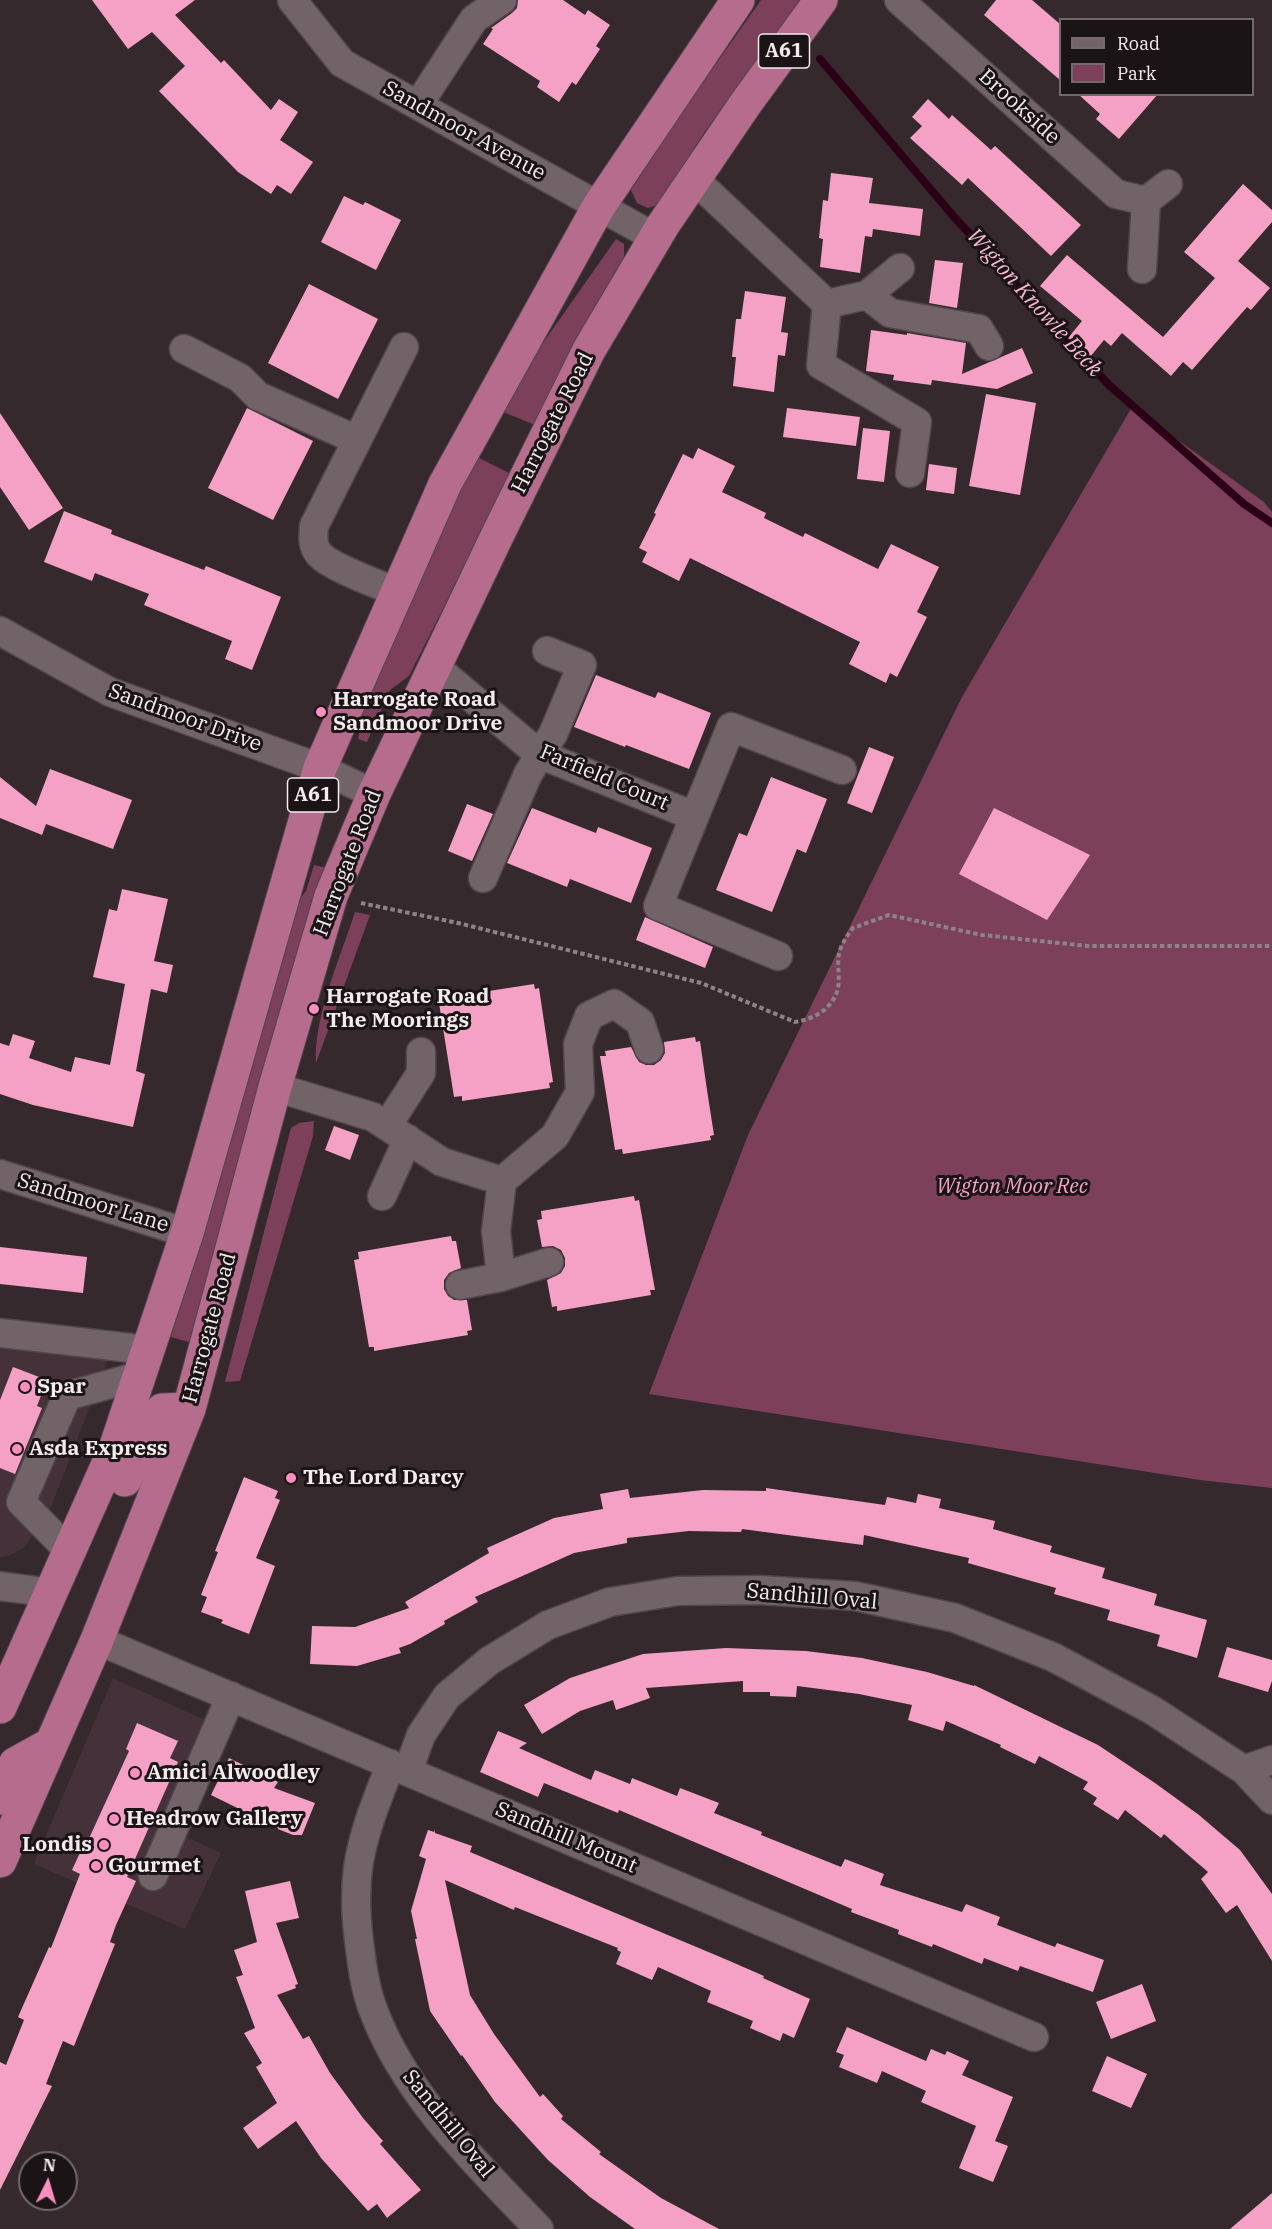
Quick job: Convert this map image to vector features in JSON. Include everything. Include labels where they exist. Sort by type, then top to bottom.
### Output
[{"type":"highway","name":"A61","points":[[0,1707],[9,1667],[52,1593],[116,1446],[187,1233],[320,768],[445,484],[599,206],[738,0]]},
{"type":"highway","name":"Harrogate Road","points":[[0,1861],[97,1640],[189,1409],[275,1087],[331,896],[374,794],[589,350],[656,237],[694,179],[821,0]]},
{"type":"highway","points":[[52,1593],[90,1557],[147,1429],[162,1410],[189,1409]]},
{"type":"highway","points":[[0,1798],[15,1764],[51,1744]]},
{"type":"street","name":"Sandmoor Avenue","points":[[292,0],[342,63],[656,237]]},
{"type":"street","points":[[418,105],[474,19],[502,0]]},
{"type":"street","name":"Brookside","points":[[899,0],[1116,194],[1157,193],[1142,269]]},
{"type":"street","points":[[694,179],[827,304]]},
{"type":"street","points":[[827,304],[867,295],[900,268]]},
{"type":"street","points":[[867,295],[890,313],[979,329],[989,346]]},
{"type":"street","points":[[827,304],[821,365],[917,422],[910,473]]},
{"type":"street","points":[[397,592],[333,563],[319,554],[313,540],[314,526],[404,347]]},
{"type":"street","points":[[184,349],[240,378],[258,396],[357,440]]},
{"type":"street","name":"Sandmoor Drive","points":[[0,631],[110,692],[320,768],[374,794]]},
{"type":"street","points":[[483,878],[528,774],[553,734],[582,665],[548,651]]},
{"type":"street","name":"Farfield Court","points":[[435,666],[540,754],[694,816]]},
{"type":"street","name":"Farfield Court","points":[[778,956],[658,906],[731,727],[842,770]]},
{"type":"street","points":[[275,1087],[373,1117],[442,1162],[502,1181],[528,1165],[555,1136],[566,1130],[580,1092],[578,1044],[589,1016],[614,1004],[640,1022],[649,1049]]},
{"type":"street","points":[[382,1196],[397,1133],[421,1073],[421,1052]]},
{"type":"street","name":"Sandmoor Lane","points":[[0,1174],[187,1233]]},
{"type":"street","points":[[501,1277],[496,1231],[502,1181]]},
{"type":"street","points":[[460,1285],[501,1277],[549,1262]]},
{"type":"street","points":[[0,1333],[143,1363]]},
{"type":"street","points":[[70,1552],[21,1502],[67,1396],[143,1363]]},
{"type":"street","points":[[0,1586],[52,1593]]},
{"type":"street","name":"Sandhill Oval","points":[[539,2229],[483,2170],[426,2103],[391,2051],[373,2011],[362,1967],[357,1920],[358,1868],[371,1816],[399,1767],[447,1696],[489,1661],[548,1625],[610,1602],[678,1591],[760,1590],[855,1596],[954,1618],[1053,1657],[1152,1710],[1244,1770],[1272,1800]]},
{"type":"street","name":"Sandhill Mount","points":[[97,1640],[1034,2037]]},
{"type":"street","points":[[153,1876],[231,1696]]},
{"type":"street","points":[[1244,1770],[1272,1760]]},
{"type":"path","points":[[331,896],[458,923],[701,983],[795,1022],[810,1019],[823,1011],[833,1000],[838,988],[839,953],[853,928],[889,915],[982,935],[1088,946],[1272,945]]},
{"type":"shaded area","points":[[0,1344],[109,1357],[49,1512],[24,1548],[8,1556],[0,1557]]},
{"type":"shaded area","points":[[113,1678],[226,1730],[180,1834],[221,1853],[185,1929],[34,1864]]},
{"type":"green space","points":[[761,0],[801,0],[704,133],[658,205],[648,208],[637,203],[631,190],[680,115]]},
{"type":"green space","points":[[616,239],[624,244],[624,262],[535,425],[501,411],[524,370]]},
{"type":"green space","name":"Wigton Moor Rec","points":[[1132,407],[1264,502],[1272,512],[1272,1488],[1200,1480],[649,1394],[748,1135],[962,697]]},
{"type":"green space","points":[[477,457],[511,474],[409,676],[390,690],[367,742],[358,739],[364,708],[450,512]]},
{"type":"green space","points":[[314,865],[327,868],[192,1343],[171,1337],[202,1234],[290,911],[306,891]]},
{"type":"green space","points":[[355,912],[370,915],[316,1063],[316,1045],[323,1007]]},
{"type":"green space","points":[[314,1121],[313,1136],[240,1381],[225,1382],[291,1128],[299,1123]]},
{"type":"building","points":[[92,0],[195,0],[175,15],[221,63],[224,60],[271,110],[279,99],[298,112],[280,140],[313,162],[291,194],[277,185],[271,194],[238,172],[159,91],[185,66],[152,32],[128,49]]},
{"type":"building","points":[[518,0],[563,0],[585,15],[588,10],[610,25],[596,46],[600,49],[576,85],[572,82],[559,102],[537,87],[540,81],[483,44],[493,29],[491,28],[517,8]]},
{"type":"building","points":[[996,0],[1032,0],[1059,23],[1059,79],[984,15]]},
{"type":"building","points":[[1080,96],[1156,96],[1119,139],[1096,119],[1100,114]]},
{"type":"building","points":[[928,99],[949,119],[952,115],[991,150],[995,146],[1081,225],[1051,256],[968,178],[962,185],[910,138],[922,126],[912,117]]},
{"type":"building","points":[[831,173],[873,178],[869,203],[923,209],[920,236],[873,229],[872,237],[865,236],[860,273],[820,267],[823,239],[819,238],[823,200],[828,201]]},
{"type":"building","points":[[1243,184],[1272,210],[1272,222],[1238,261],[1270,288],[1251,310],[1247,307],[1192,370],[1183,362],[1171,376],[1122,333],[1111,346],[1104,340],[1090,357],[1068,338],[1082,321],[1040,286],[1067,255],[1163,337],[1215,278],[1184,252]]},
{"type":"building","points":[[344,196],[363,205],[365,202],[401,220],[376,270],[321,242]]},
{"type":"building","points":[[935,260],[963,263],[957,308],[929,303]]},
{"type":"building","points":[[309,284],[378,319],[338,399],[268,363]]},
{"type":"building","points":[[745,291],[786,297],[781,332],[788,333],[785,356],[778,355],[774,392],[733,386],[736,357],[732,357],[736,319],[741,319]]},
{"type":"building","points":[[871,330],[907,335],[907,333],[966,343],[962,374],[1022,348],[1033,373],[997,389],[932,380],[931,385],[893,380],[894,375],[866,371]]},
{"type":"building","points":[[986,394],[1036,403],[1020,495],[969,486]]},
{"type":"building","points":[[247,408],[313,441],[273,520],[208,488]]},
{"type":"building","points":[[787,408],[860,417],[856,446],[783,437]]},
{"type":"building","points":[[0,413],[63,508],[29,530],[0,487]]},
{"type":"building","points":[[863,428],[890,431],[884,482],[857,479]]},
{"type":"building","points":[[698,448],[735,466],[722,492],[766,513],[764,518],[803,537],[805,533],[878,569],[891,544],[939,567],[917,612],[927,617],[897,677],[890,673],[886,683],[849,664],[860,642],[690,558],[679,581],[642,562],[647,552],[639,548],[656,514],[654,513],[683,454],[693,459]]},
{"type":"building","points":[[929,464],[957,468],[954,494],[926,490]]},
{"type":"building","points":[[64,511],[112,530],[111,534],[204,570],[206,566],[281,597],[252,670],[225,659],[232,641],[144,605],[149,594],[95,573],[92,581],[44,562]]},
{"type":"building","points":[[596,675],[655,698],[658,692],[711,713],[689,769],[574,727]]},
{"type":"building","points":[[869,747],[894,757],[872,813],[847,803]]},
{"type":"building","points":[[50,769],[132,800],[113,849],[46,824],[42,835],[0,818],[0,777],[36,806]]},
{"type":"building","points":[[771,777],[827,799],[806,853],[797,849],[772,912],[716,890],[739,833],[747,836]]},
{"type":"building","points":[[467,804],[493,814],[472,861],[448,851]]},
{"type":"building","points":[[532,808],[596,833],[598,827],[652,848],[631,903],[570,879],[567,887],[507,863]]},
{"type":"building","points":[[994,808],[1090,855],[1047,920],[959,874]]},
{"type":"building","points":[[122,889],[168,899],[154,961],[173,965],[167,993],[151,989],[136,1071],[145,1074],[133,1127],[33,1105],[0,1094],[0,1043],[9,1046],[13,1034],[35,1041],[29,1058],[71,1072],[75,1057],[110,1065],[125,984],[93,977],[109,909],[117,911]]},
{"type":"building","points":[[645,917],[713,947],[705,968],[636,940]]},
{"type":"building","points":[[534,984],[535,989],[539,988],[553,1082],[549,1083],[550,1088],[462,1101],[462,1096],[454,1097],[439,1003],[445,1003],[444,998]]},
{"type":"building","points":[[695,1037],[696,1042],[700,1041],[714,1135],[710,1136],[711,1140],[623,1154],[622,1149],[615,1150],[600,1056],[606,1056],[605,1051],[631,1047],[639,1062],[654,1065],[665,1053],[664,1042]]},
{"type":"building","points":[[334,1126],[359,1135],[350,1160],[325,1150]]},
{"type":"building","points":[[634,1196],[635,1201],[639,1200],[655,1290],[650,1290],[651,1295],[557,1311],[557,1306],[552,1307],[547,1280],[561,1273],[565,1266],[565,1258],[561,1250],[553,1246],[542,1247],[537,1220],[542,1219],[541,1211]]},
{"type":"building","points":[[451,1236],[452,1241],[456,1241],[461,1268],[449,1273],[444,1280],[444,1289],[454,1300],[467,1300],[472,1330],[467,1331],[468,1335],[374,1351],[374,1347],[369,1347],[354,1260],[359,1259],[358,1252]]},
{"type":"building","points":[[0,1247],[87,1257],[83,1293],[0,1284]]},
{"type":"building","points":[[13,1367],[47,1380],[37,1406],[42,1408],[15,1474],[0,1468],[0,1400]]},
{"type":"building","points":[[244,1477],[278,1491],[275,1498],[280,1500],[256,1558],[275,1566],[249,1634],[221,1623],[223,1620],[201,1612],[207,1597],[201,1595],[218,1552],[215,1551]]},
{"type":"building","points":[[766,1488],[885,1505],[887,1497],[916,1503],[918,1494],[941,1499],[939,1508],[995,1521],[993,1529],[1052,1546],[1050,1552],[1105,1568],[1102,1578],[1157,1594],[1154,1605],[1207,1620],[1197,1658],[1157,1646],[1160,1635],[1107,1620],[1110,1610],[1054,1594],[1056,1588],[968,1563],[969,1558],[864,1535],[863,1545],[742,1529],[741,1532],[689,1531],[627,1538],[627,1543],[574,1553],[475,1597],[478,1602],[444,1621],[445,1624],[399,1648],[401,1653],[357,1666],[310,1664],[312,1626],[355,1627],[409,1608],[405,1602],[489,1553],[487,1548],[554,1518],[603,1509],[600,1494],[628,1489],[630,1498],[703,1490],[766,1491]]},
{"type":"building","points":[[1227,1647],[1272,1660],[1272,1681],[1268,1692],[1218,1677]]},
{"type":"building","points":[[726,1648],[806,1651],[862,1658],[927,1672],[974,1685],[1098,1745],[1199,1815],[1240,1850],[1272,1894],[1272,1961],[1237,1905],[1226,1913],[1201,1879],[1208,1872],[1164,1834],[1161,1838],[1125,1810],[1118,1820],[1093,1804],[1097,1798],[1083,1789],[1088,1782],[1039,1756],[1035,1764],[1000,1747],[1001,1745],[946,1721],[943,1731],[908,1720],[912,1705],[859,1694],[797,1686],[796,1697],[770,1696],[770,1692],[743,1692],[743,1681],[646,1688],[650,1698],[616,1710],[613,1700],[580,1711],[542,1734],[524,1705],[570,1678],[643,1654]]},
{"type":"building","points":[[137,1723],[178,1741],[170,1758],[178,1762],[127,1877],[136,1881],[116,1925],[110,1942],[115,1944],[74,2046],[63,2041],[46,2084],[52,2086],[0,2190],[0,2062],[6,2065],[24,2020],[18,2017],[49,1947],[51,1948],[80,1874],[72,1870],[84,1844],[86,1845],[129,1751],[126,1749]]},
{"type":"building","points":[[498,1731],[527,1743],[519,1748],[591,1780],[595,1770],[630,1784],[632,1778],[677,1796],[680,1788],[719,1803],[714,1813],[762,1832],[761,1835],[841,1867],[845,1859],[884,1874],[880,1885],[962,1912],[966,1904],[1000,1917],[997,1925],[1055,1947],[1057,1943],[1104,1960],[1093,1992],[1020,1966],[1018,1971],[984,1958],[982,1964],[933,1944],[932,1947],[898,1934],[899,1930],[851,1912],[852,1909],[619,1810],[618,1813],[544,1783],[538,1797],[480,1772]]},
{"type":"building","points":[[229,1758],[278,1782],[274,1788],[315,1803],[302,1835],[293,1835],[278,1829],[211,1795]]},
{"type":"building","points":[[434,1829],[435,1833],[472,1846],[470,1852],[725,1959],[810,1999],[794,2038],[783,2033],[780,2041],[750,2028],[753,2021],[707,2002],[711,1991],[658,1967],[652,1980],[616,1964],[621,1952],[617,1950],[618,1948],[515,1907],[514,1910],[445,1880],[470,1995],[494,2034],[540,2097],[543,2094],[563,2116],[561,2119],[601,2152],[599,2154],[661,2198],[719,2229],[635,2229],[590,2197],[548,2160],[495,2102],[461,2056],[430,2011],[411,1911],[426,1859],[419,1856],[428,1830],[434,1832]]},
{"type":"building","points":[[290,1881],[299,1918],[276,1923],[298,1984],[295,1985],[296,1988],[277,1995],[303,2039],[309,2036],[330,2073],[383,2141],[380,2144],[421,2190],[387,2218],[377,2204],[368,2211],[321,2158],[296,2121],[258,2149],[243,2128],[277,2103],[256,2067],[262,2063],[244,2033],[255,2028],[236,1977],[243,1975],[234,1950],[257,1942],[245,1891]]},
{"type":"building","points":[[1142,1984],[1156,2021],[1111,2039],[1096,2002]]},
{"type":"building","points":[[847,2027],[926,2061],[931,2049],[945,2055],[947,2051],[969,2061],[962,2075],[1013,2097],[995,2141],[1008,2146],[993,2182],[959,2168],[976,2126],[921,2102],[926,2091],[882,2071],[877,2083],[839,2067],[844,2055],[836,2052]]},
{"type":"building","points":[[1107,2056],[1147,2074],[1131,2108],[1092,2091]]},
{"type":"building","points":[[1272,2193],[1272,2229],[1230,2229]]},
{"type":"waterway","name":"Wigton Knowle Beck","points":[[820,59],[955,218],[1109,385],[1244,504],[1272,523]]},
{"type":"place","name":"Harrogate Road Sandmoor Drive","points":[[321,712]]},
{"type":"place","name":"Harrogate Road The Moorings","points":[[314,1009]]},
{"type":"place","name":"Spar","points":[[25,1387]]},
{"type":"place","name":"Asda Express","points":[[17,1449]]},
{"type":"place","name":"The Lord Darcy","points":[[291,1478]]},
{"type":"place","name":"Amici Alwoodley","points":[[135,1773]]},
{"type":"place","name":"Headrow Gallery","points":[[114,1819]]},
{"type":"place","name":"Londis","points":[[104,1845]]},
{"type":"place","name":"Gourmet","points":[[96,1866]]}]
